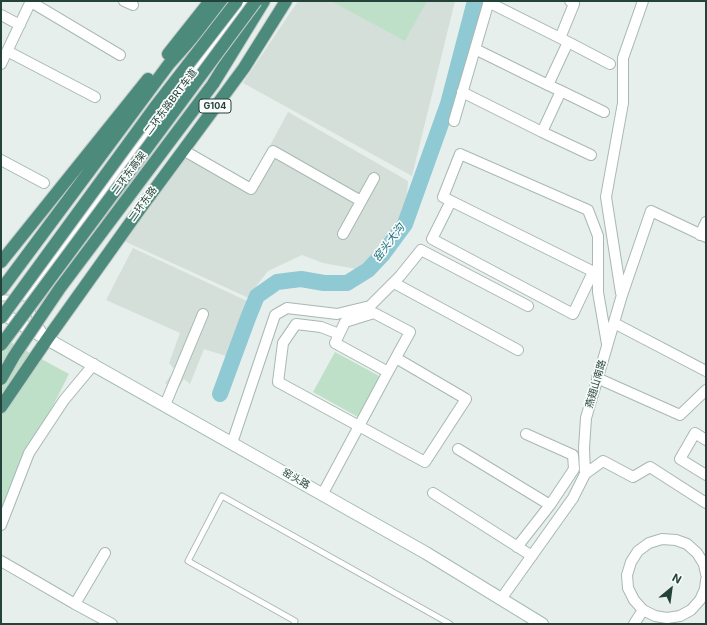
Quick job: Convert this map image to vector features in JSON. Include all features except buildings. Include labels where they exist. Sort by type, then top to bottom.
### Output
[{"type":"highway","points":[[1,262],[210,1]]},
{"type":"highway","points":[[3,288],[169,64],[225,1]]},
{"type":"highway","name":"二环东高架","points":[[1,318],[155,107],[237,1]]},
{"type":"highway","name":"二环东高架","points":[[1,345],[256,1]]},
{"type":"highway","points":[[1,378],[60,288],[213,84],[264,1]]},
{"type":"highway","name":"二环东路","points":[[1,407],[48,338],[244,68],[286,1]]},
{"type":"main road","name":"窑头路","points":[[1,313],[48,338],[322,494],[426,554],[542,624]]},
{"type":"street","points":[[1,64],[31,1],[120,55]]},
{"type":"street","points":[[454,121],[489,1],[610,64]]},
{"type":"street","points":[[548,85],[564,40],[574,4],[570,1]]},
{"type":"street","points":[[622,295],[606,197],[624,103],[623,58],[643,1]]},
{"type":"street","points":[[1,15],[20,25]]},
{"type":"street","points":[[475,49],[604,112]]},
{"type":"street","points":[[7,50],[95,97]]},
{"type":"street","points":[[462,92],[591,155]]},
{"type":"street","points":[[542,132],[561,92]]},
{"type":"street","points":[[183,150],[251,189],[273,151],[361,201]]},
{"type":"street","points":[[596,273],[443,197],[460,154],[588,210],[598,236],[596,273],[608,344]]},
{"type":"street","points":[[1,160],[44,183]]},
{"type":"street","points":[[343,234],[374,178]]},
{"type":"street","points":[[451,201],[432,240],[573,314],[596,273]]},
{"type":"street","name":"燕翅山南路","points":[[501,599],[573,498],[585,474],[584,448],[586,418],[622,295],[651,211],[703,236]]},
{"type":"street","points":[[703,236],[706,222]]},
{"type":"street","points":[[232,443],[275,315],[287,308],[337,314],[370,306],[394,282],[421,250],[528,306]]},
{"type":"street","points":[[394,282],[518,350]]},
{"type":"street","points":[[322,494],[410,332],[374,313],[345,322],[335,343],[388,372]]},
{"type":"street","points":[[166,405],[203,314]]},
{"type":"street","points":[[614,323],[706,371]]},
{"type":"street","points":[[339,334],[320,327],[296,324],[283,343],[278,382],[425,462],[466,399],[396,358]]},
{"type":"street","points":[[1,525],[29,453],[64,400],[94,364]]},
{"type":"street","points":[[597,378],[680,415],[706,390]]},
{"type":"street","points":[[706,440],[695,433],[680,459],[706,475]]},
{"type":"street","points":[[517,547],[550,505],[574,469],[573,455],[526,434]]},
{"type":"street","points":[[458,450],[550,505]]},
{"type":"street","points":[[585,474],[603,461],[633,477],[650,467],[706,503]]},
{"type":"street","points":[[433,493],[532,556]]},
{"type":"street","points":[[706,574],[700,558],[688,544],[676,540],[662,539],[649,543],[638,551],[631,562],[627,574],[628,588],[634,600],[643,610],[655,616],[667,618],[680,616],[691,610],[704,596],[706,580]]},
{"type":"street","points":[[75,604],[104,553]]},
{"type":"street","points":[[1,561],[112,624]]},
{"type":"street","points":[[634,624],[643,610]]},
{"type":"lane","name":"二环东路BRT车道","points":[[24,298],[247,1]]},
{"type":"lane","points":[[1,298],[24,298],[48,338]]},
{"type":"lane","points":[[1,394],[18,383]]},
{"type":"lane","points":[[294,624],[295,621],[188,561],[222,496],[450,624]]},
{"type":"shaded area","points":[[298,1],[455,1],[412,176],[243,83]]},
{"type":"shaded area","points":[[288,112],[408,181],[405,224],[387,252],[356,269],[323,263],[302,255],[268,271],[257,285],[251,299],[124,241],[184,155],[246,190]]},
{"type":"shaded area","points":[[133,248],[249,302],[229,357],[204,349],[190,384],[184,379],[176,392],[165,383],[175,370],[169,363],[180,333],[106,300]]},
{"type":"green space","points":[[331,1],[427,1],[405,41]]},
{"type":"green space","points":[[1,337],[69,374],[18,475],[1,515]]},
{"type":"green space","points":[[335,352],[381,377],[358,417],[313,392]]},
{"type":"waterway","name":"窑头大沟","points":[[220,394],[257,296],[277,282],[301,279],[324,283],[347,283],[368,270],[383,254],[405,224],[448,104],[475,1]]}]
